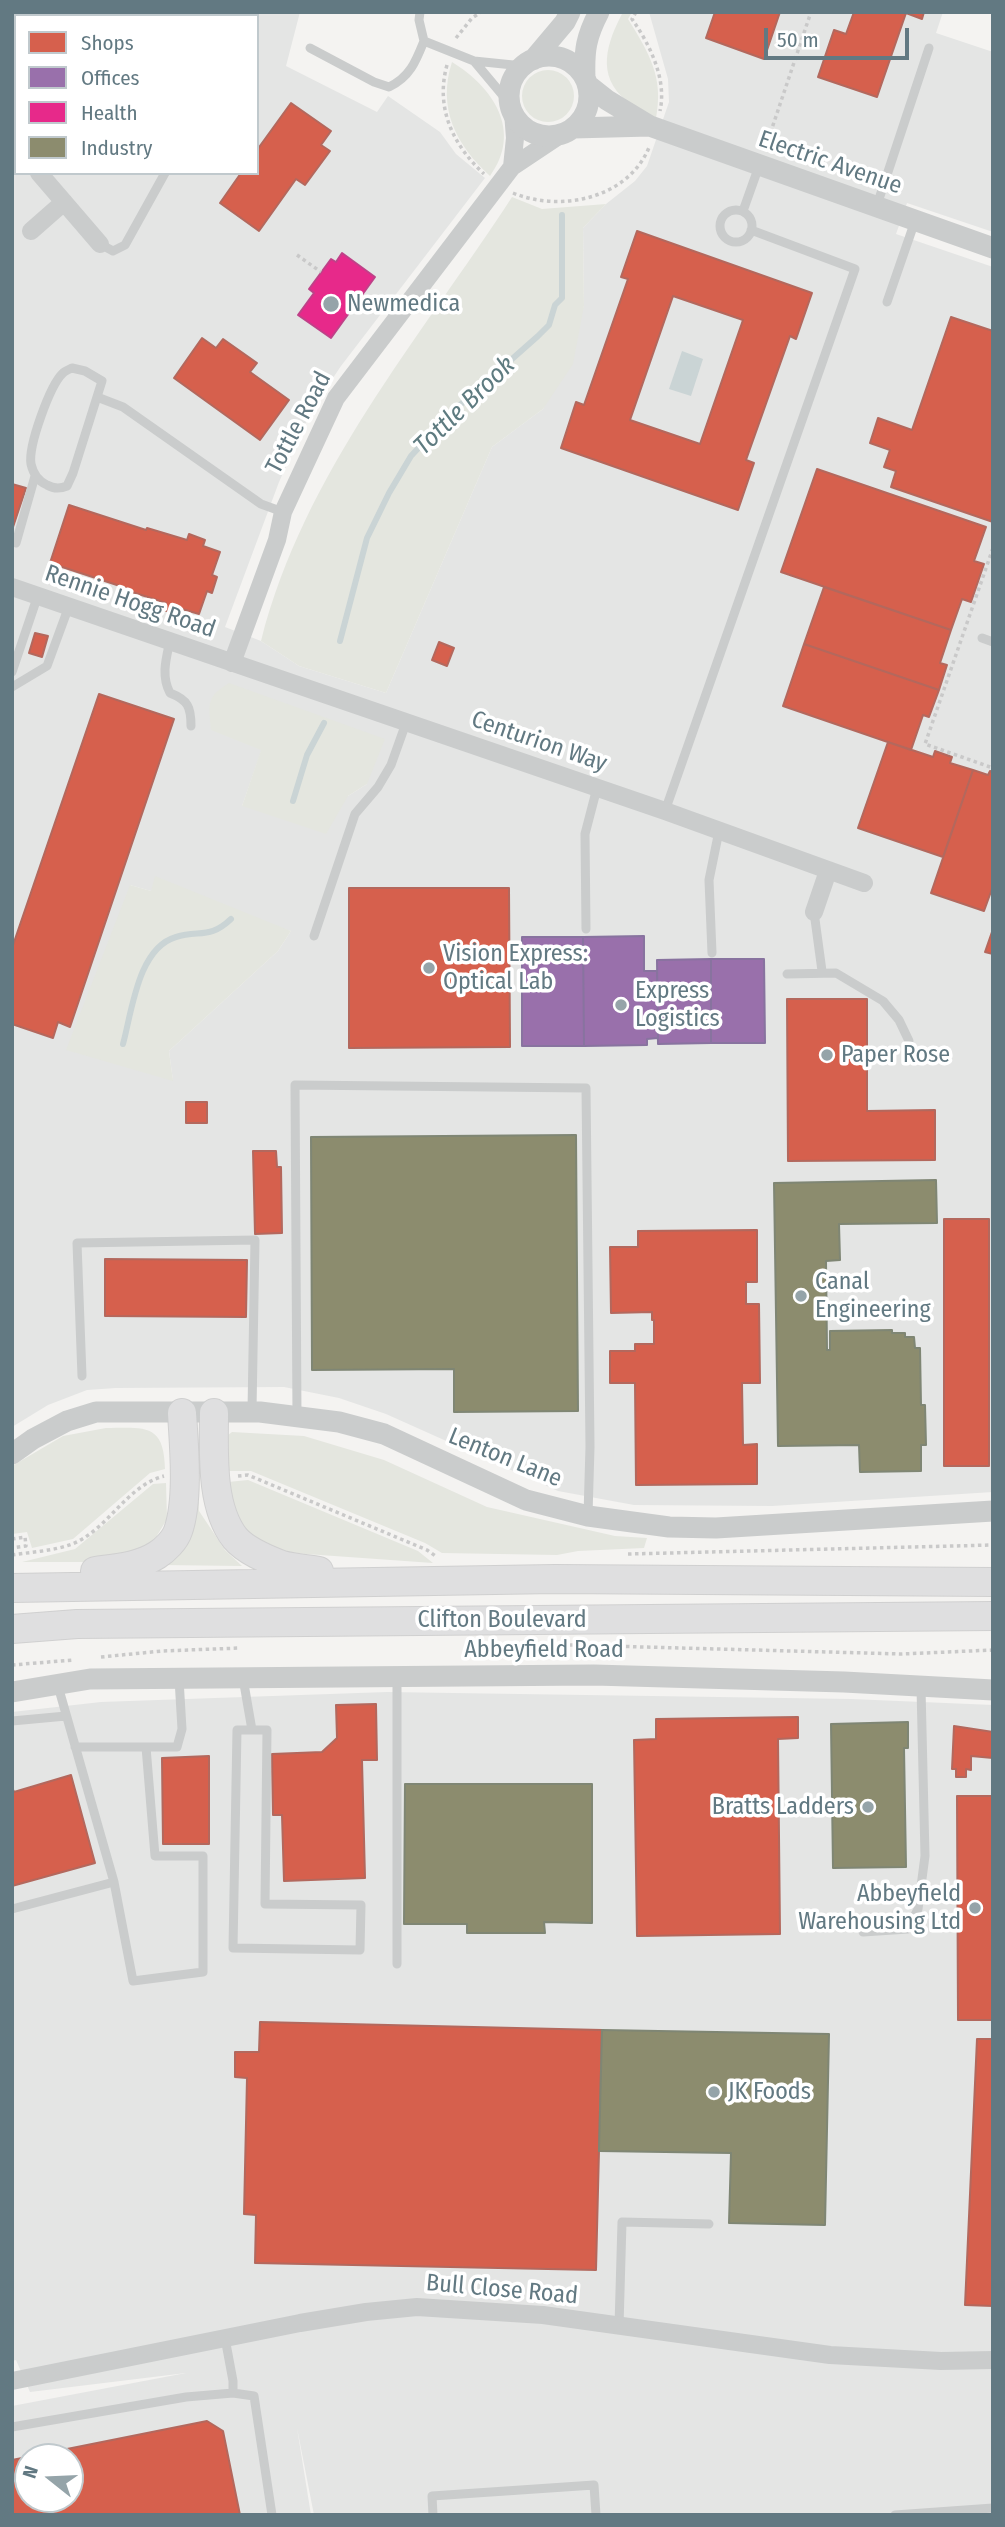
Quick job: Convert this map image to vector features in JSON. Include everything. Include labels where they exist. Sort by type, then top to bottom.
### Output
[{"type":"highway","points":[[12,1583],[128,1567],[166,1549],[178,1534],[181,1517],[185,1459],[182,1413]]},
{"type":"highway","points":[[214,1413],[214,1476],[225,1521],[236,1539],[264,1557],[284,1565],[321,1572],[440,1571]]},
{"type":"highway","points":[[892,1580],[993,1570]]},
{"type":"highway","name":"Clifton Boulevard","points":[[12,1588],[440,1571],[555,1579],[993,1583]]},
{"type":"highway","name":"Clifton Boulevard","points":[[12,1629],[77,1624],[993,1616]]},
{"type":"highway","points":[[891,1618],[993,1626]]},
{"type":"street","points":[[512,166],[515,138],[511,85],[516,75],[565,22],[570,12]]},
{"type":"street","points":[[511,108],[520,123],[534,133],[546,136],[566,132],[587,110],[589,99],[584,52],[588,34],[599,12]]},
{"type":"street","points":[[528,63],[544,57],[561,58],[577,67],[586,82]]},
{"type":"street","name":"Electric Avenue","points":[[586,82],[607,100],[650,125],[993,248]]},
{"type":"street","name":"Electric Avenue","points":[[566,132],[650,125]]},
{"type":"street","name":"Tottle Road","points":[[232,663],[277,540],[283,512],[336,398],[512,166],[566,132]]},
{"type":"street","points":[[41,175],[100,244]]},
{"type":"street","points":[[32,231],[64,202]]},
{"type":"street","name":"Rennie Hogg Road","points":[[12,587],[232,663]]},
{"type":"street","name":"Centurion Way","points":[[232,663],[665,811],[864,883]]},
{"type":"street","points":[[814,912],[828,871]]},
{"type":"street","name":"Lenton Lane","points":[[12,1454],[66,1421],[96,1412],[252,1412],[339,1422],[384,1434],[526,1500],[588,1517],[669,1527],[716,1528],[993,1511]]},
{"type":"street","name":"Abbeyfield Road","points":[[12,1692],[90,1679],[594,1675],[993,1690]]},
{"type":"street","name":"Bull Close Road","points":[[12,2381],[353,2314],[417,2307],[531,2314],[830,2356],[993,2360]]},
{"type":"lane","points":[[310,48],[374,82],[389,87],[402,81],[412,70],[424,41],[420,12]]},
{"type":"lane","points":[[424,41],[474,61],[528,63]]},
{"type":"lane","points":[[876,207],[929,48]]},
{"type":"lane","points":[[474,61],[511,108]]},
{"type":"lane","points":[[743,211],[760,166]]},
{"type":"lane","points":[[100,244],[113,251],[125,245],[164,175]]},
{"type":"lane","points":[[734,210],[743,211],[750,218],[751,230],[740,242],[732,242],[720,228],[724,215],[734,210]]},
{"type":"lane","points":[[887,302],[915,221]]},
{"type":"lane","points":[[665,811],[855,269],[751,230]]},
{"type":"lane","points":[[72,368],[85,370],[102,381],[67,486],[61,489],[52,487],[35,476],[31,463],[32,450],[52,389],[64,372],[72,368]]},
{"type":"lane","points":[[97,397],[123,407],[261,504],[283,512]]},
{"type":"lane","points":[[16,543],[35,476]]},
{"type":"lane","points":[[12,672],[38,596]]},
{"type":"lane","points":[[12,687],[47,666],[69,606]]},
{"type":"lane","points":[[982,638],[993,642]]},
{"type":"lane","points":[[170,641],[164,670],[166,687],[170,693],[183,698],[191,711],[191,726]]},
{"type":"lane","points":[[314,936],[355,814],[387,773],[399,748],[406,723]]},
{"type":"lane","points":[[586,929],[585,834],[597,788]]},
{"type":"lane","points":[[712,953],[709,880],[719,831]]},
{"type":"lane","points":[[814,912],[822,971]]},
{"type":"lane","points":[[787,974],[836,972],[883,1001],[899,1020],[909,1041]]},
{"type":"lane","points":[[297,1416],[295,1085],[586,1088],[590,1447],[588,1517]]},
{"type":"lane","points":[[82,1376],[77,1242],[255,1240],[252,1412]]},
{"type":"lane","points":[[397,1677],[397,1964]]},
{"type":"lane","points":[[243,1678],[252,1730]]},
{"type":"lane","points":[[75,1747],[177,1747],[182,1729],[179,1679]]},
{"type":"lane","points":[[57,1684],[114,1882],[133,1981],[203,1972],[203,1856],[155,1856],[146,1747]]},
{"type":"lane","points":[[863,1932],[908,1930],[918,1909],[925,1856],[921,1686]]},
{"type":"lane","points":[[12,1721],[66,1716]]},
{"type":"lane","points":[[237,1730],[252,1730],[267,1730],[265,1904],[361,1905],[360,1950],[233,1948],[237,1730]]},
{"type":"lane","points":[[12,1909],[114,1882]]},
{"type":"lane","points":[[619,2326],[622,2222],[709,2224]]},
{"type":"lane","points":[[225,2338],[233,2393]]},
{"type":"lane","points":[[12,2427],[186,2397],[233,2393],[254,2396],[272,2515]]},
{"type":"lane","points":[[433,2515],[432,2496],[594,2486],[596,2515]]},
{"type":"lane","points":[[895,2515],[993,2508]]},
{"type":"path","points":[[760,166],[811,12]]},
{"type":"path","points":[[298,255],[321,272]]},
{"type":"path","points":[[993,548],[925,744],[993,768]]},
{"type":"path","points":[[12,1555],[72,1544],[91,1532],[148,1481],[166,1475]]},
{"type":"path","points":[[214,1476],[248,1475],[427,1550],[440,1571]]},
{"type":"path","points":[[12,1539],[25,1537],[26,1546],[12,1548]]},
{"type":"path","points":[[623,1555],[993,1545]]},
{"type":"path","points":[[559,1645],[902,1654],[993,1650]]},
{"type":"path","points":[[100,1657],[162,1651],[248,1648]]},
{"type":"path","points":[[12,1665],[75,1660]]},
{"type":"shaded area","points":[[12,12],[300,12],[286,66],[377,112],[388,96],[440,132],[456,154],[485,178],[341,366],[312,409],[279,482],[225,627],[261,641],[299,666],[386,693],[492,447],[543,409],[584,306],[583,228],[606,204],[635,181],[647,166],[669,102],[668,79],[649,12],[943,12],[936,33],[993,52],[993,232],[907,203],[896,234],[993,267],[993,1492],[772,1506],[634,1505],[558,1491],[386,1414],[339,1398],[284,1387],[87,1390],[48,1405],[12,1427]],"holes":[[[262,749],[367,784],[348,796],[242,806]],[[130,885],[291,931],[278,951],[169,1051],[173,1081]]]},
{"type":"shaded area","points":[[623,12],[632,12],[628,19],[653,66],[658,90],[656,118],[627,101],[617,91],[607,70],[612,35]]},
{"type":"shaded area","points":[[452,62],[480,84],[499,111],[504,143],[500,159],[490,176],[459,138],[448,110],[448,79]]},
{"type":"shaded area","points":[[548,70],[558,72],[566,78],[572,86],[572,106],[566,114],[558,120],[548,122],[538,120],[530,114],[524,106],[522,96],[524,86],[530,78],[538,72]]},
{"type":"shaded area","points":[[512,197],[542,209],[606,204],[583,228],[584,306],[573,364],[543,409],[492,447],[386,693],[299,666],[261,641],[280,579],[305,520],[368,409]]},
{"type":"shaded area","points":[[682,351],[703,359],[691,396],[669,389]]},
{"type":"shaded area","points":[[229,683],[385,739],[367,784],[348,796],[326,834],[242,806],[261,750],[211,730],[210,702],[216,693]]},
{"type":"shaded area","points":[[155,876],[291,931],[278,951],[169,1051],[173,1081],[66,1050],[130,885],[151,891]]},
{"type":"shaded area","points":[[106,1428],[150,1431],[161,1443],[165,1469],[150,1473],[73,1539],[32,1548],[27,1532],[12,1534],[12,1466],[63,1436]]},
{"type":"shaded area","points":[[232,1432],[304,1436],[384,1460],[487,1507],[615,1536],[647,1538],[644,1548],[578,1551],[557,1555],[442,1553],[425,1543],[251,1471],[220,1471],[224,1438]]},
{"type":"shaded area","points":[[248,1480],[418,1551],[433,1563],[278,1552],[240,1535],[228,1482]]},
{"type":"shaded area","points":[[166,1483],[167,1519],[155,1539],[137,1553],[84,1562],[22,1562],[75,1549],[153,1484]]},
{"type":"shaded area","points":[[198,1483],[199,1511],[225,1550],[242,1566],[162,1565]]},
{"type":"shaded area","points":[[387,1692],[851,1699],[993,1705],[993,2515],[314,2515],[297,2428],[311,2515],[12,2515],[12,2406],[186,2373],[30,2392],[16,2360],[12,2361],[12,1712],[101,1702]]},
{"type":"building: Shops","points":[[715,12],[780,12],[764,59],[706,38]]},
{"type":"building: Shops","points":[[854,12],[924,12],[922,19],[906,13],[877,97],[818,77],[834,30],[846,34]]},
{"type":"building: Shops","points":[[291,103],[331,131],[321,145],[330,151],[305,185],[296,179],[259,231],[220,203],[240,175],[259,175],[259,147]]},
{"type":"building: Shops","points":[[637,231],[812,293],[796,339],[790,336],[746,460],[754,463],[738,510],[561,448],[576,402],[584,405],[628,279],[621,277]],"holes":[[[673,296],[743,320],[700,444],[630,420]]]},
{"type":"building: Shops","points":[[951,317],[993,331],[993,522],[891,487],[896,471],[884,467],[890,450],[870,443],[878,418],[912,430]]},
{"type":"building: Shops","points":[[202,338],[216,348],[223,339],[257,363],[250,372],[289,400],[260,440],[174,378]]},
{"type":"building: Shops","points":[[817,469],[986,527],[974,561],[984,564],[971,602],[962,599],[951,630],[781,572]]},
{"type":"building: Shops","points":[[12,484],[26,488],[12,530]]},
{"type":"building: Shops","points":[[69,505],[187,540],[189,534],[205,540],[203,546],[220,552],[212,575],[217,577],[212,593],[207,591],[199,614],[182,609],[180,615],[164,610],[166,603],[50,563]]},
{"type":"building: Shops","points":[[824,587],[951,630],[940,663],[947,665],[939,690],[804,644]]},
{"type":"building: Shops","points":[[35,633],[48,636],[42,657],[29,653]]},
{"type":"building: Shops","points":[[439,642],[454,648],[447,666],[432,660]]},
{"type":"building: Shops","points":[[804,644],[939,690],[929,717],[923,715],[911,750],[783,706]]},
{"type":"building: Shops","points":[[99,694],[174,719],[70,1027],[58,1022],[53,1038],[12,1024],[12,948]]},
{"type":"building: Shops","points":[[888,742],[933,757],[935,751],[952,757],[950,763],[973,770],[943,857],[858,828]]},
{"type":"building: Shops","points":[[973,770],[988,775],[990,771],[993,772],[993,886],[984,911],[931,893]]},
{"type":"building: Shops","name":"Vision Express: Optical Lab","points":[[349,888],[509,888],[510,1047],[349,1048]]},
{"type":"building: Shops","points":[[993,929],[993,954],[985,952]]},
{"type":"building: Shops","name":"Paper Rose","points":[[787,999],[867,999],[867,1111],[935,1110],[935,1160],[788,1161]]},
{"type":"building: Shops","points":[[186,1102],[207,1102],[207,1123],[186,1123]]},
{"type":"building: Shops","points":[[253,1151],[276,1151],[277,1167],[281,1167],[282,1233],[255,1234]]},
{"type":"building: Shops","points":[[944,1219],[989,1219],[989,1466],[944,1466]]},
{"type":"building: Shops","points":[[757,1230],[757,1282],[746,1282],[746,1304],[759,1304],[760,1383],[742,1383],[743,1445],[757,1444],[757,1484],[636,1485],[635,1383],[610,1383],[610,1351],[635,1351],[635,1344],[654,1344],[654,1320],[652,1312],[611,1313],[610,1247],[638,1247],[638,1231]]},
{"type":"building: Shops","points":[[105,1259],[247,1260],[246,1317],[105,1316]]},
{"type":"building: Shops","points":[[376,1704],[377,1760],[362,1760],[365,1878],[284,1881],[282,1815],[273,1815],[272,1754],[322,1752],[337,1738],[336,1705]]},
{"type":"building: Shops","points":[[798,1717],[798,1738],[778,1739],[780,1934],[637,1936],[634,1740],[656,1739],[656,1719]]},
{"type":"building: Shops","points":[[954,1726],[993,1732],[993,1758],[971,1756],[971,1770],[966,1769],[966,1777],[956,1777],[956,1769],[952,1769]]},
{"type":"building: Shops","points":[[209,1756],[209,1844],[163,1844],[162,1758]]},
{"type":"building: Shops","points":[[71,1775],[95,1863],[12,1886],[12,1787],[14,1792]]},
{"type":"building: Shops","name":"Abbeyfield Warehousing Ltd","points":[[957,1796],[993,1796],[993,2020],[958,2020]]},
{"type":"building: Shops","points":[[260,2022],[602,2030],[596,2270],[255,2263],[256,2215],[244,2214],[247,2078],[235,2077],[235,2052],[259,2052]]},
{"type":"building: Shops","points":[[977,2039],[993,2039],[993,2306],[965,2305]]},
{"type":"building: Shops","points":[[207,2421],[223,2431],[240,2515],[12,2515],[12,2460],[14,2513],[84,2513],[84,2446]]},
{"type":"building: Offices","name":"Express Logistics","points":[[644,936],[644,971],[657,971],[658,1038],[647,1039],[647,1045],[584,1046],[583,937]]},
{"type":"building: Offices","points":[[522,937],[583,937],[584,1046],[522,1046]]},
{"type":"building: Offices","points":[[711,959],[711,1043],[658,1044],[657,960]]},
{"type":"building: Offices","points":[[711,959],[764,959],[765,1043],[711,1043]]},
{"type":"building: Health","name":"Newmedica","points":[[342,253],[375,277],[331,338],[298,315],[314,293],[309,289],[331,259],[336,262]]},
{"type":"building: Industry","points":[[55,12],[114,14],[56,14]]},
{"type":"building: Industry","points":[[112,12],[174,14],[114,14]]},
{"type":"building: Industry","points":[[172,12],[217,12],[215,14]]},
{"type":"building: Industry","points":[[172,12],[217,12],[215,14]]},
{"type":"building: Industry","points":[[14,44],[14,77],[12,75]]},
{"type":"building: Industry","points":[[576,1135],[578,1411],[454,1412],[454,1369],[312,1370],[311,1137]]},
{"type":"building: Industry","name":"Canal Engineering","points":[[936,1180],[937,1223],[839,1224],[840,1260],[826,1261],[827,1350],[830,1350],[830,1331],[892,1330],[892,1333],[905,1333],[905,1337],[914,1337],[915,1348],[920,1348],[921,1405],[925,1405],[926,1445],[921,1445],[921,1471],[860,1472],[859,1445],[778,1446],[774,1183]]},
{"type":"building: Industry","name":"Bratts Ladders","points":[[908,1722],[908,1748],[904,1748],[906,1867],[833,1868],[831,1724]]},
{"type":"building: Industry","points":[[405,1784],[592,1784],[592,1923],[544,1922],[545,1933],[467,1933],[467,1924],[404,1924]]},
{"type":"building: Industry","name":"JK Foods","points":[[602,2030],[829,2034],[825,2225],[729,2223],[731,2153],[599,2151]]},
{"type":"waterway","name":"Tottle Brook","points":[[340,641],[367,538],[411,456],[451,413],[549,325],[555,305],[562,298],[562,215]]},
{"type":"waterway","name":"Tottle Brook","points":[[293,801],[307,755],[324,723]]},
{"type":"waterway","name":"Tottle Brook","points":[[123,1044],[139,982],[153,954],[163,943],[176,937],[211,932],[231,919]]},
{"type":"place","name":"Newmedica","points":[[331,304]]},
{"type":"place","name":"Vision Express: Optical Lab","points":[[429,968]]},
{"type":"place","name":"Express Logistics","points":[[621,1005]]},
{"type":"place","name":"Paper Rose","points":[[827,1055]]},
{"type":"place","name":"Canal Engineering","points":[[801,1296]]},
{"type":"place","name":"Bratts Ladders","points":[[868,1807]]},
{"type":"place","name":"Abbeyfield Warehousing Ltd","points":[[975,1908]]},
{"type":"place","name":"JK Foods","points":[[714,2092]]}]
